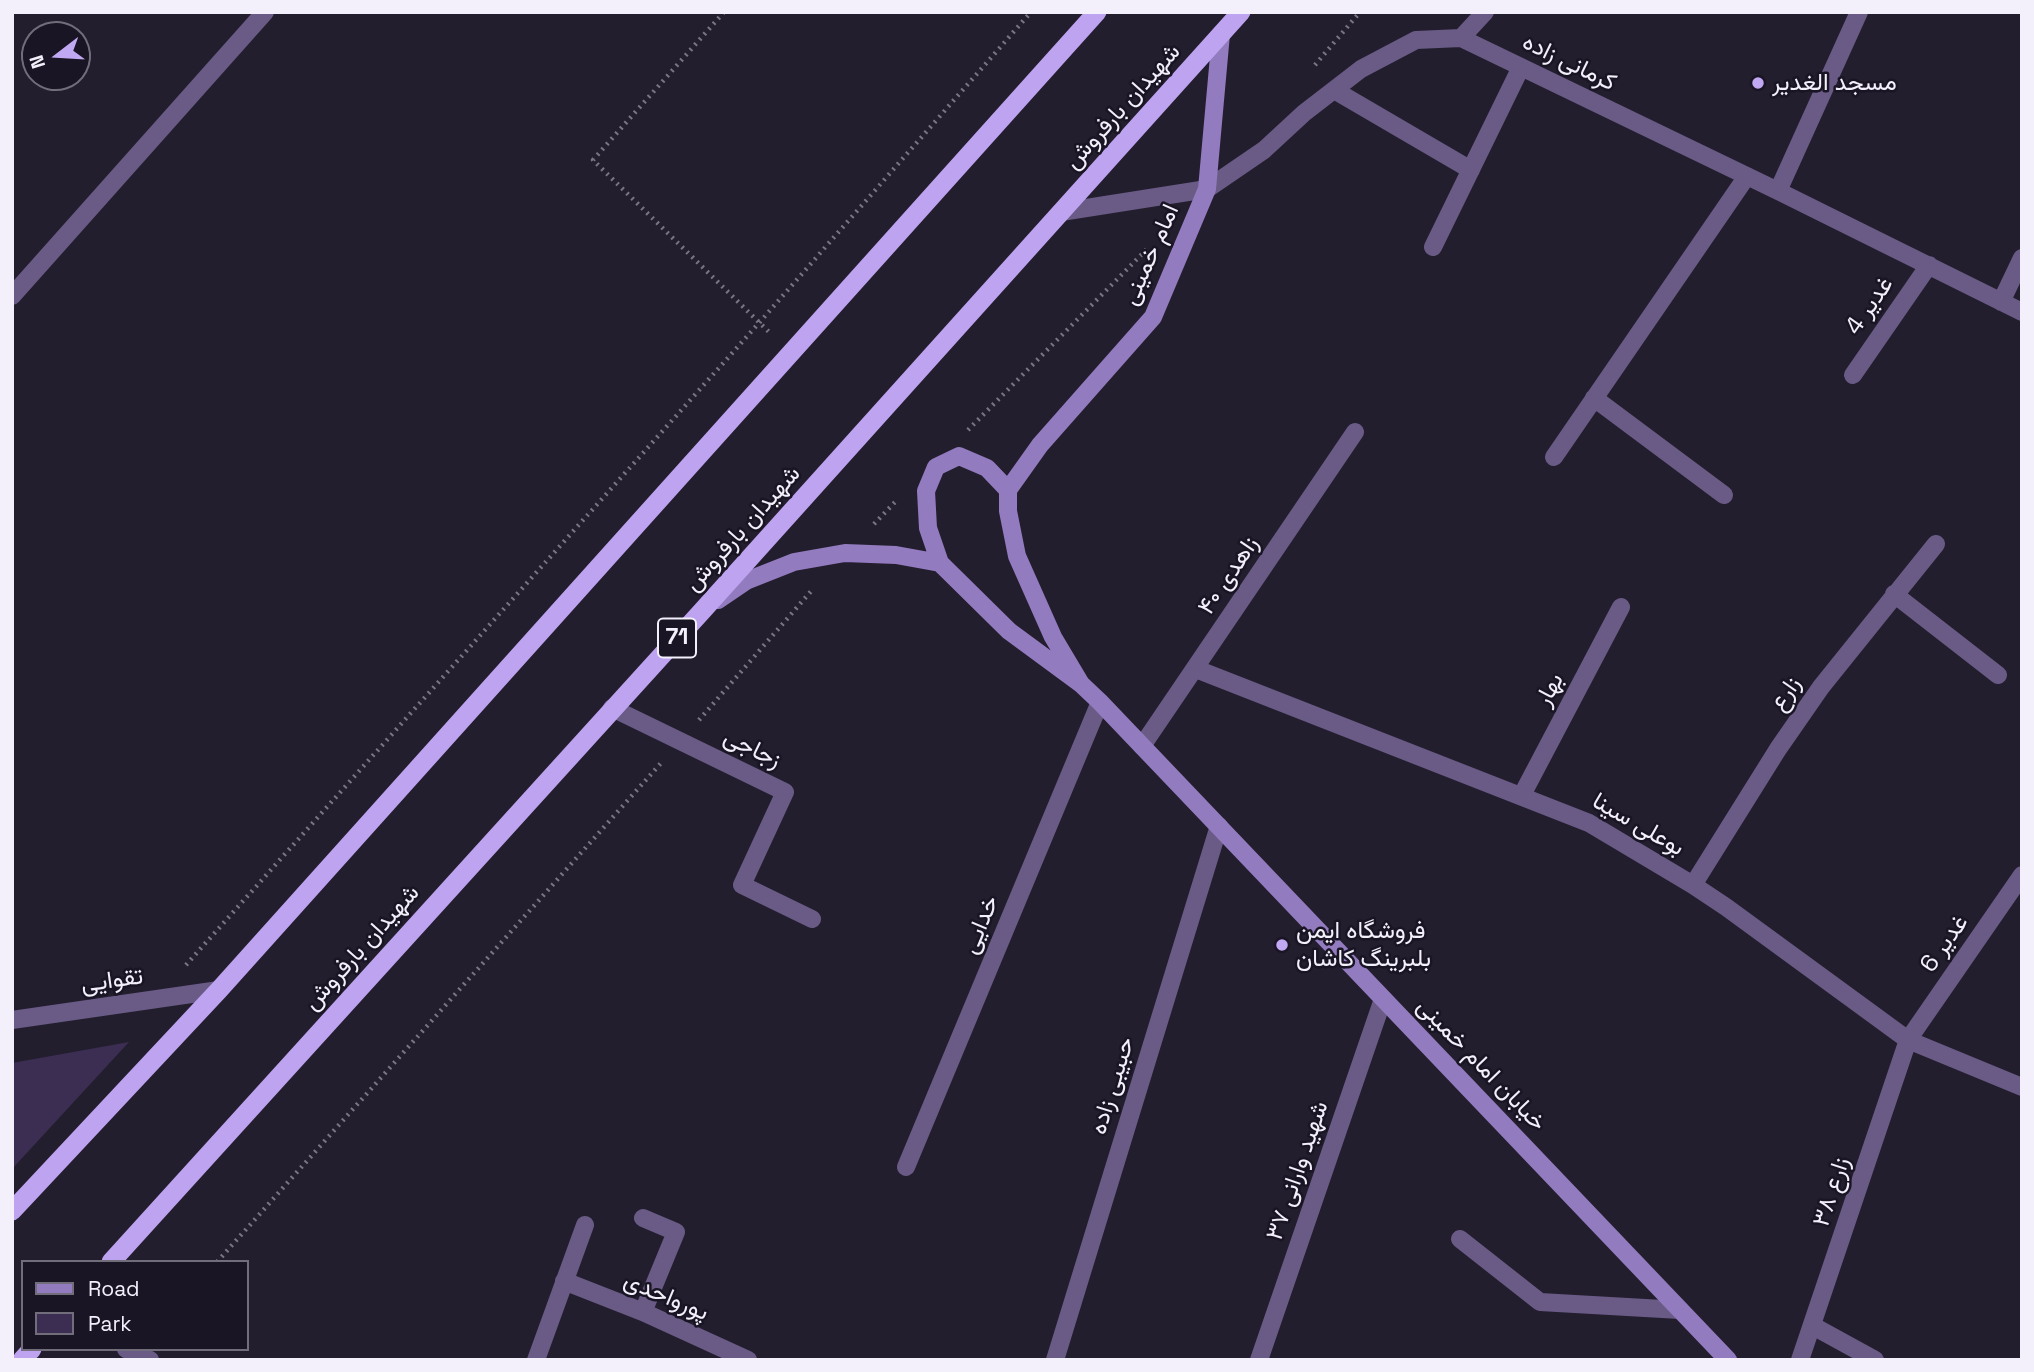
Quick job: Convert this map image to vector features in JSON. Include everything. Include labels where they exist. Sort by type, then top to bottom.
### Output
[{"type":"highway","points":[[12,1211],[219,990],[1097,12]]},
{"type":"highway","name":"شهیدان بارفروش","points":[[113,1260],[1241,12]]},
{"type":"main road","name":"امام خمینی","points":[[1008,490],[1040,445],[1153,317],[1207,189],[1221,34]]},
{"type":"main road","points":[[960,456],[986,468],[1008,490],[1008,511],[1017,556],[1053,637],[1081,684],[1009,631],[940,563],[928,528],[926,491],[936,467],[960,456]]},
{"type":"main road","points":[[703,610],[746,581],[794,562],[845,553],[896,555],[940,563]]},
{"type":"main road","name":"خیابان امام خمینی","points":[[1081,684],[1728,1360]]},
{"type":"street","points":[[12,296],[265,12]]},
{"type":"street","points":[[1461,38],[1485,12]]},
{"type":"street","points":[[1778,191],[1859,12]]},
{"type":"street","name":"کرمانی زاده","points":[[1061,212],[1207,189],[1264,150],[1304,113],[1361,69],[1416,40],[1461,38],[2022,312]]},
{"type":"street","points":[[1433,247],[1521,67]]},
{"type":"street","points":[[1335,90],[1471,170]]},
{"type":"street","points":[[1554,457],[1747,176]]},
{"type":"street","points":[[2001,302],[2022,258]]},
{"type":"street","name":"غدیر 4","points":[[1853,375],[1929,265]]},
{"type":"street","points":[[1594,398],[1724,495]]},
{"type":"street","name":"زاهدی ۴۰","points":[[1142,746],[1354,432]]},
{"type":"street","name":"زارع","points":[[1693,885],[1797,721],[1894,594],[1936,544]]},
{"type":"street","points":[[1894,594],[1998,675]]},
{"type":"street","name":"بهار","points":[[1522,795],[1621,607]]},
{"type":"street","name":"بوعلی سینا","points":[[1196,668],[1522,795],[1597,827],[1693,885],[1908,1040],[2022,1087]]},
{"type":"street","name":"خدایی","points":[[906,1167],[1100,702]]},
{"type":"street","name":"زجاجی","points":[[612,708],[785,792],[741,885],[812,919]]},
{"type":"street","name":"حبیبی زاده","points":[[1055,1360],[1219,826]]},
{"type":"street","name":"غدیر 6","points":[[1908,1040],[2022,875]]},
{"type":"street","name":"تقوایی","points":[[12,1020],[219,990]]},
{"type":"street","name":"شهید وارانی ۳۷","points":[[1259,1360],[1383,999]]},
{"type":"street","name":"زارع ۳۸","points":[[1800,1360],[1908,1040]]},
{"type":"street","points":[[643,1217],[677,1232],[643,1312]]},
{"type":"street","points":[[536,1360],[585,1225]]},
{"type":"street","points":[[1460,1239],[1540,1302],[1679,1310]]},
{"type":"street","name":"پورواحدی","points":[[564,1281],[643,1312],[748,1360]]},
{"type":"street","points":[[1813,1326],[1875,1360]]},
{"type":"street","points":[[130,1351],[150,1360]]},
{"type":"path","points":[[724,12],[593,160],[791,354]]},
{"type":"path","points":[[156,1000],[759,323],[1031,12]]},
{"type":"path","points":[[1306,75],[1360,12]]},
{"type":"path","points":[[962,435],[1158,238]]},
{"type":"path","points":[[219,1260],[845,553],[904,494]]},
{"type":"green space","points":[[129,1042],[12,1169],[12,1063]]},
{"type":"place","name":"مسجد الغدیر","points":[[1758,83]]},
{"type":"place","name":"فروشگاه ایمن بلبرینگ کاشان","points":[[1282,945]]}]
